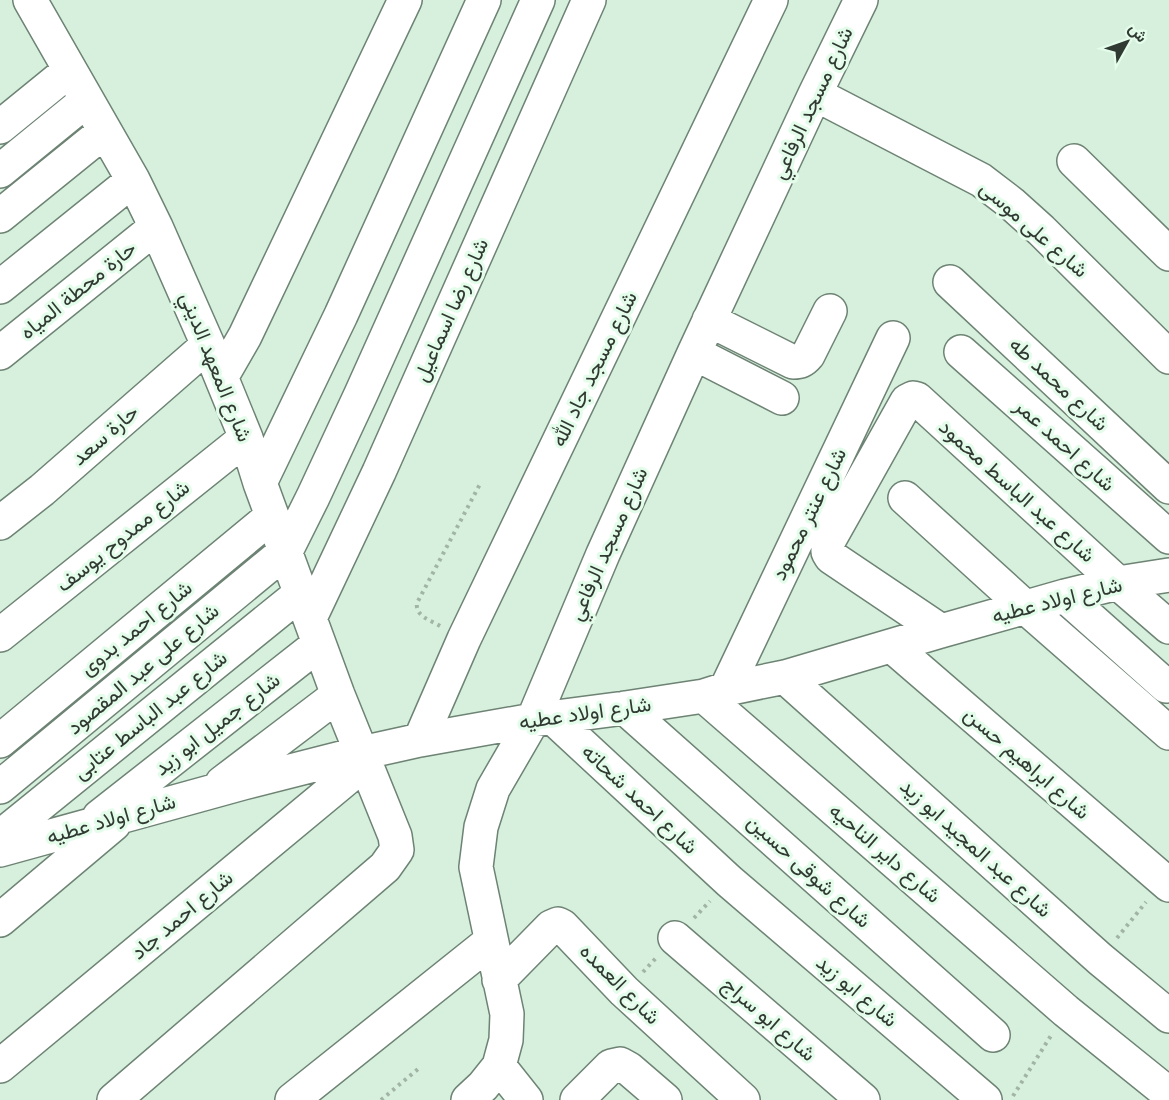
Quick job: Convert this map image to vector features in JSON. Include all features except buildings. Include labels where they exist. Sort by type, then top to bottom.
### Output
[{"type":"street","name":"شارع المعهد الديني","points":[[30,0],[133,180],[222,375],[338,695],[394,836],[397,850],[385,867],[114,1100]]},
{"type":"street","points":[[222,375],[245,336],[405,0]]},
{"type":"street","points":[[260,483],[341,315],[484,0]]},
{"type":"street","points":[[286,551],[362,394],[538,0]]},
{"type":"street","name":"شارع رضا اسماعيل","points":[[310,618],[379,472],[589,0]]},
{"type":"street","name":"شارع مسجد جاد الله","points":[[420,740],[464,639],[771,0]]},
{"type":"street","name":"شارع مسجد الرفاعي","points":[[468,1100],[499,1066],[506,1040],[507,1014],[476,867],[481,827],[493,789],[542,718],[603,554],[694,353],[861,0]]},
{"type":"street","points":[[0,127],[70,70]]},
{"type":"street","name":"شارع على موسى","points":[[815,94],[981,180],[1041,230],[1169,357]]},
{"type":"street","points":[[0,171],[87,100]]},
{"type":"street","points":[[0,216],[105,131]]},
{"type":"street","points":[[1074,161],[1169,254]]},
{"type":"street","points":[[0,287],[133,180]]},
{"type":"street","name":"حارة محطة المياه","points":[[0,353],[156,227]]},
{"type":"street","name":"شارع محمد طه","points":[[950,282],[1169,487]]},
{"type":"street","points":[[710,320],[793,362],[799,362],[808,356],[830,311]]},
{"type":"street","name":"شارع عنتر محمود","points":[[715,692],[893,338]]},
{"type":"street","name":"حارة سعد","points":[[0,523],[42,490],[208,345]]},
{"type":"street","name":"شارع احمد عمر","points":[[961,352],[1169,537]]},
{"type":"street","points":[[694,353],[782,398]]},
{"type":"street","name":"شارع عبد الباسط محمود","points":[[941,631],[831,557],[827,546],[907,401],[913,398],[917,399],[1169,627]]},
{"type":"street","name":"شارع ممدوح يوسف","points":[[0,634],[246,438]]},
{"type":"street","points":[[904,498],[1169,733]]},
{"type":"street","name":"شارع احمد بدوى","points":[[0,741],[272,516]]},
{"type":"street","name":"شارع على عبد المقصود","points":[[0,787],[286,551]]},
{"type":"street","name":"شارع اولاد عطيه","points":[[0,850],[210,792],[363,758],[420,740],[542,718],[625,708],[785,677],[1065,596],[1118,583],[1169,575]]},
{"type":"street","points":[[1065,596],[1166,686]]},
{"type":"street","name":"شارع جميل ابو زيد","points":[[87,827],[310,618]]},
{"type":"street","name":"شارع عبد الباسط عتابى","points":[[0,837],[310,618]]},
{"type":"street","name":"شارع ابراهيم حسن","points":[[892,646],[1166,883]]},
{"type":"street","name":"شارع عبد المجيد ابو زيد","points":[[785,677],[1100,958],[1169,1016]]},
{"type":"street","name":"شارع داير الناحيه","points":[[715,692],[1066,1011],[1169,1095]]},
{"type":"street","points":[[210,792],[338,695]]},
{"type":"street","name":"شارع شوقى حسين","points":[[625,708],[993,1035]]},
{"type":"street","name":"شارع احمد شحاته","points":[[542,718],[729,881]]},
{"type":"street","name":"شارع احمد جاد","points":[[0,1066],[363,758]]},
{"type":"street","points":[[0,920],[122,817]]},
{"type":"street","name":"شارع ابو زيد","points":[[729,881],[985,1100]]},
{"type":"street","name":"شارع العمده","points":[[500,980],[551,927],[558,924],[624,991],[743,1100]]},
{"type":"street","name":"شارع ابو سراج","points":[[675,938],[863,1100]]},
{"type":"street","points":[[292,1100],[491,942]]},
{"type":"street","points":[[578,1100],[611,1066],[620,1064],[626,1066],[665,1100]]},
{"type":"street","points":[[499,1066],[526,1100]]},
{"type":"path","points":[[464,639],[424,617],[416,608],[480,484]]},
{"type":"path","points":[[1100,958],[1166,883]]},
{"type":"path","points":[[381,1100],[418,1069]]}]
